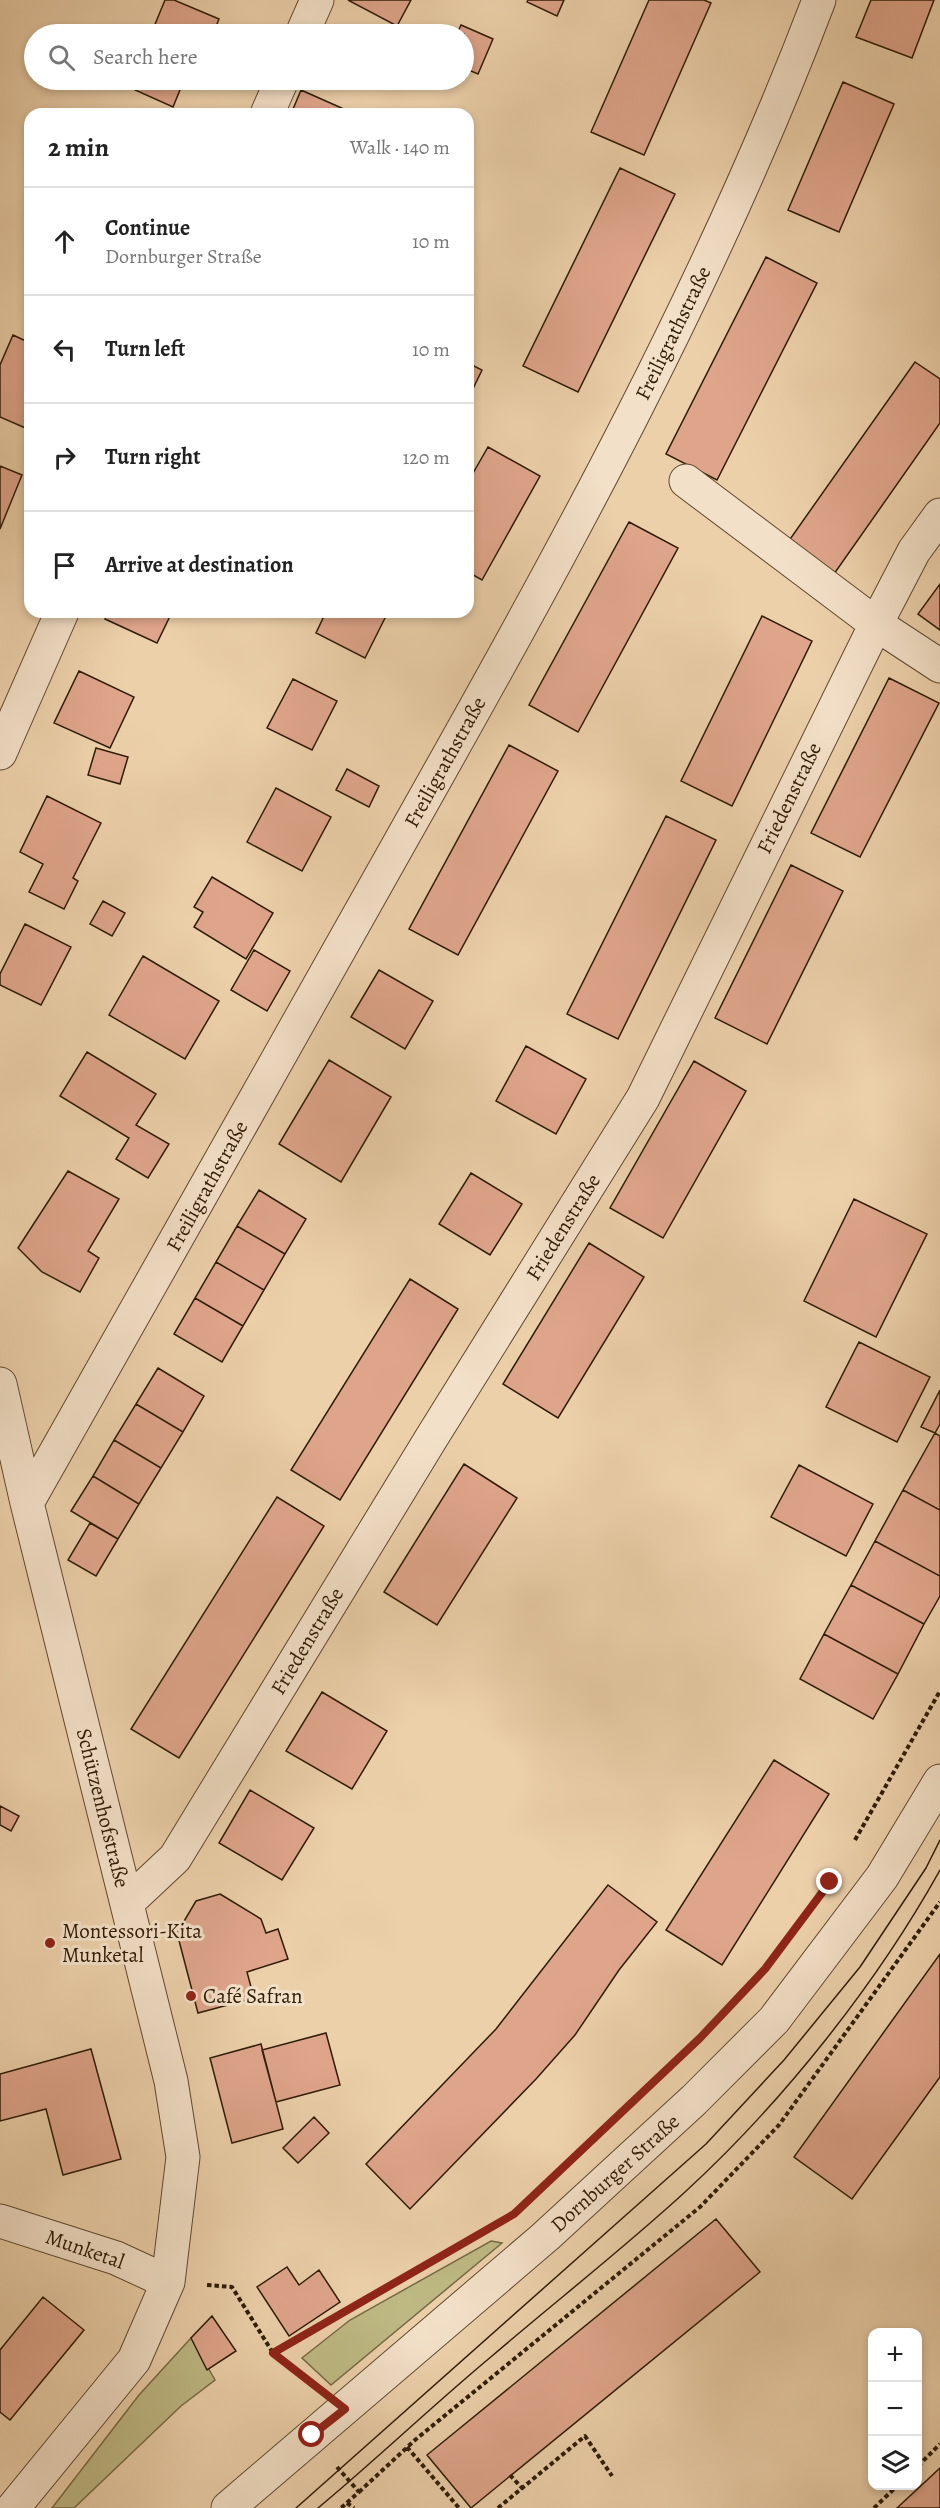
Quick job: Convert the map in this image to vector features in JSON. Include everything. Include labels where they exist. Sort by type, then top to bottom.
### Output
[{"type":"street","points":[[306,24],[317,0]]},
{"type":"street","name":"Freiligrathstraße","points":[[27,1503],[521,627],[623,433],[717,243],[819,0]]},
{"type":"street","points":[[270,108],[278,90]]},
{"type":"street","points":[[686,481],[876,624],[940,666]]},
{"type":"street","name":"Friedenstraße","points":[[126,1904],[175,1858],[432,1437],[643,1098],[876,624],[914,551],[940,516]]},
{"type":"street","points":[[0,753],[59,618]]},
{"type":"street","name":"Schützenhofstraße","points":[[0,1384],[27,1503],[171,2080],[183,2157],[168,2282],[134,2360],[13,2508]]},
{"type":"street","name":"Dornburger Straße","points":[[228,2508],[545,2237],[694,2100],[774,2020],[882,1877],[940,1781]]},
{"type":"street","name":"Munketal","points":[[0,2221],[116,2258],[168,2282]]},
{"type":"path","points":[[853,1844],[940,1691]]},
{"type":"path","points":[[341,2508],[348,2505],[407,2447],[700,2207],[779,2125],[940,1902]]},
{"type":"path","points":[[273,2353],[494,2226]]},
{"type":"path","points":[[238,2301],[273,2353],[345,2409]]},
{"type":"path","points":[[312,2435],[359,2492]]},
{"type":"path","points":[[498,2508],[585,2436],[612,2476]]},
{"type":"path","points":[[922,2462],[940,2444]]},
{"type":"path","points":[[407,2447],[459,2508]]},
{"type":"path","points":[[510,2475],[523,2488]]},
{"type":"path","points":[[874,2508],[893,2490]]},
{"type":"path","points":[[348,2505],[354,2508]]},
{"type":"shaded area","points":[[491,2241],[502,2243],[331,2385],[302,2358],[350,2320]]},
{"type":"shaded area","points":[[191,2338],[215,2380],[181,2406],[74,2508],[52,2508],[139,2395]]},
{"type":"building","points":[[165,0],[174,0],[219,19],[217,24],[155,24]]},
{"type":"building","points":[[348,0],[411,0],[398,24],[393,24]]},
{"type":"building","points":[[528,0],[564,0],[557,16],[527,2]]},
{"type":"building","points":[[649,0],[704,0],[711,3],[644,155],[591,132]]},
{"type":"building","points":[[871,0],[934,0],[912,58],[856,37]]},
{"type":"building","points":[[474,31],[493,39],[478,74],[474,72]]},
{"type":"building","points":[[843,82],[894,104],[839,232],[788,210]]},
{"type":"building","points":[[135,90],[180,90],[173,107]]},
{"type":"building","points":[[301,90],[342,108],[294,108]]},
{"type":"building","points":[[620,168],[675,194],[578,392],[523,366]]},
{"type":"building","points":[[766,257],[817,283],[717,480],[666,454]]},
{"type":"building","points":[[13,335],[24,340],[24,427],[0,417],[0,365]]},
{"type":"building","points":[[915,362],[940,379],[940,423],[834,574],[788,542]]},
{"type":"building","points":[[474,366],[482,370],[474,387]]},
{"type":"building","points":[[488,447],[540,476],[482,580],[474,575],[474,472]]},
{"type":"building","points":[[0,466],[22,475],[0,529]]},
{"type":"building","points":[[629,522],[678,548],[578,732],[529,705]]},
{"type":"building","points":[[940,584],[940,630],[918,614]]},
{"type":"building","points":[[762,616],[812,641],[732,806],[681,781]]},
{"type":"building","points":[[105,618],[169,618],[157,643]]},
{"type":"building","points":[[323,618],[385,618],[365,658],[316,633]]},
{"type":"building","points":[[79,671],[134,697],[110,748],[54,723]]},
{"type":"building","points":[[889,678],[939,703],[860,857],[811,833]]},
{"type":"building","points":[[293,679],[337,701],[312,750],[267,728]]},
{"type":"building","points":[[509,745],[558,771],[458,955],[409,929]]},
{"type":"building","points":[[96,748],[128,757],[120,784],[88,775]]},
{"type":"building","points":[[347,769],[379,786],[369,807],[336,790]]},
{"type":"building","points":[[276,788],[331,817],[302,871],[247,842]]},
{"type":"building","points":[[47,796],[101,823],[73,878],[78,881],[64,909],[29,892],[43,864],[20,852]]},
{"type":"building","points":[[666,816],[716,840],[618,1039],[567,1014]]},
{"type":"building","points":[[791,865],[843,891],[767,1044],[715,1018]]},
{"type":"building","points":[[212,877],[273,913],[246,959],[194,927],[203,912],[194,907]]},
{"type":"building","points":[[103,901],[125,913],[112,936],[90,924]]},
{"type":"building","points":[[25,924],[71,947],[41,1005],[0,985],[0,974]]},
{"type":"building","points":[[254,950],[290,971],[267,1011],[231,990]]},
{"type":"building","points":[[143,956],[219,1001],[185,1059],[109,1015]]},
{"type":"building","points":[[379,970],[433,1001],[405,1049],[351,1017]]},
{"type":"building","points":[[526,1046],[586,1079],[556,1134],[496,1101]]},
{"type":"building","points":[[87,1052],[156,1094],[136,1125],[169,1144],[148,1178],[116,1159],[129,1138],[60,1096]]},
{"type":"building","points":[[329,1060],[391,1097],[341,1182],[279,1144]]},
{"type":"building","points":[[694,1061],[746,1091],[663,1238],[610,1208]]},
{"type":"building","points":[[68,1171],[119,1199],[88,1251],[99,1258],[80,1292],[42,1272],[18,1248]]},
{"type":"building","points":[[471,1173],[522,1204],[490,1255],[439,1224]]},
{"type":"building","points":[[259,1190],[306,1219],[285,1254],[237,1226]]},
{"type":"building","points":[[854,1199],[927,1234],[876,1337],[804,1301]]},
{"type":"building","points":[[237,1226],[285,1254],[264,1290],[216,1262]]},
{"type":"building","points":[[589,1243],[644,1277],[558,1418],[503,1384]]},
{"type":"building","points":[[216,1262],[264,1290],[243,1326],[195,1298]]},
{"type":"building","points":[[410,1279],[458,1309],[340,1500],[291,1470]]},
{"type":"building","points":[[195,1298],[243,1326],[222,1362],[174,1334]]},
{"type":"building","points":[[859,1342],[930,1377],[897,1442],[826,1407]]},
{"type":"building","points":[[158,1368],[204,1396],[183,1432],[136,1404]]},
{"type":"building","points":[[940,1390],[940,1424],[935,1433],[921,1427]]},
{"type":"building","points":[[136,1404],[183,1432],[161,1468],[114,1440]]},
{"type":"building","points":[[935,1433],[940,1436],[940,1510],[903,1490]]},
{"type":"building","points":[[114,1440],[161,1468],[139,1504],[93,1476]]},
{"type":"building","points":[[464,1464],[517,1498],[437,1625],[384,1592]]},
{"type":"building","points":[[799,1465],[873,1504],[846,1556],[771,1517]]},
{"type":"building","points":[[93,1476],[139,1504],[118,1539],[71,1511]]},
{"type":"building","points":[[903,1490],[940,1510],[940,1576],[875,1541]]},
{"type":"building","points":[[277,1497],[324,1526],[179,1758],[131,1729]]},
{"type":"building","points":[[90,1523],[118,1539],[96,1576],[68,1560]]},
{"type":"building","points":[[875,1541],[940,1576],[940,1596],[924,1624],[851,1585]]},
{"type":"building","points":[[851,1585],[924,1624],[898,1674],[824,1634]]},
{"type":"building","points":[[824,1634],[898,1674],[873,1719],[800,1679]]},
{"type":"building","points":[[322,1692],[387,1731],[352,1789],[286,1751]]},
{"type":"building","points":[[774,1760],[829,1794],[722,1965],[666,1930]]},
{"type":"building","points":[[250,1790],[314,1828],[282,1880],[219,1843]]},
{"type":"building","points":[[0,1806],[19,1816],[11,1831],[0,1825]]},
{"type":"building","points":[[608,1885],[657,1922],[619,1970],[575,2035],[536,2079],[410,2209],[366,2164],[496,2029]]},
{"type":"building","points":[[220,1894],[261,1919],[266,1933],[278,1929],[288,1959],[247,1972],[254,1998],[198,2013],[177,1933],[196,1901]]},
{"type":"building","points":[[940,1954],[940,2077],[852,2199],[794,2157]]},
{"type":"building","points":[[326,2033],[340,2085],[276,2102],[262,2050]]},
{"type":"building","points":[[261,2044],[283,2129],[232,2143],[210,2058]]},
{"type":"building","points":[[91,2049],[121,2159],[63,2175],[46,2109],[0,2121],[0,2074]]},
{"type":"building","points":[[314,2117],[329,2133],[298,2163],[283,2148]]},
{"type":"building","points":[[716,2219],[760,2272],[471,2508],[427,2455]]},
{"type":"building","points":[[287,2267],[299,2285],[319,2270],[340,2302],[289,2336],[257,2287]]},
{"type":"building","points":[[43,2297],[84,2330],[10,2420],[0,2412],[0,2350]]},
{"type":"building","points":[[212,2316],[236,2351],[207,2370],[191,2338]]},
{"type":"building","points":[[940,2468],[940,2508],[897,2508],[916,2490],[922,2490],[922,2485]]},
{"type":"tram line","points":[[296,2508],[706,2144],[784,2060],[860,1967],[926,1868],[940,1840]]},
{"type":"tram line","points":[[318,2508],[470,2375],[638,2234],[721,2157],[757,2120],[825,2041],[887,1956],[940,1870]]},
{"type":"place","name":"Montessori-Kita Munketal","points":[[50,1943]]},
{"type":"place","name":"Café Safran","points":[[191,1996]]},
{"type":"route","points":[[312,2435],[345,2409],[273,2353],[514,2214],[700,2038],[765,1969],[830,1882]]}]
